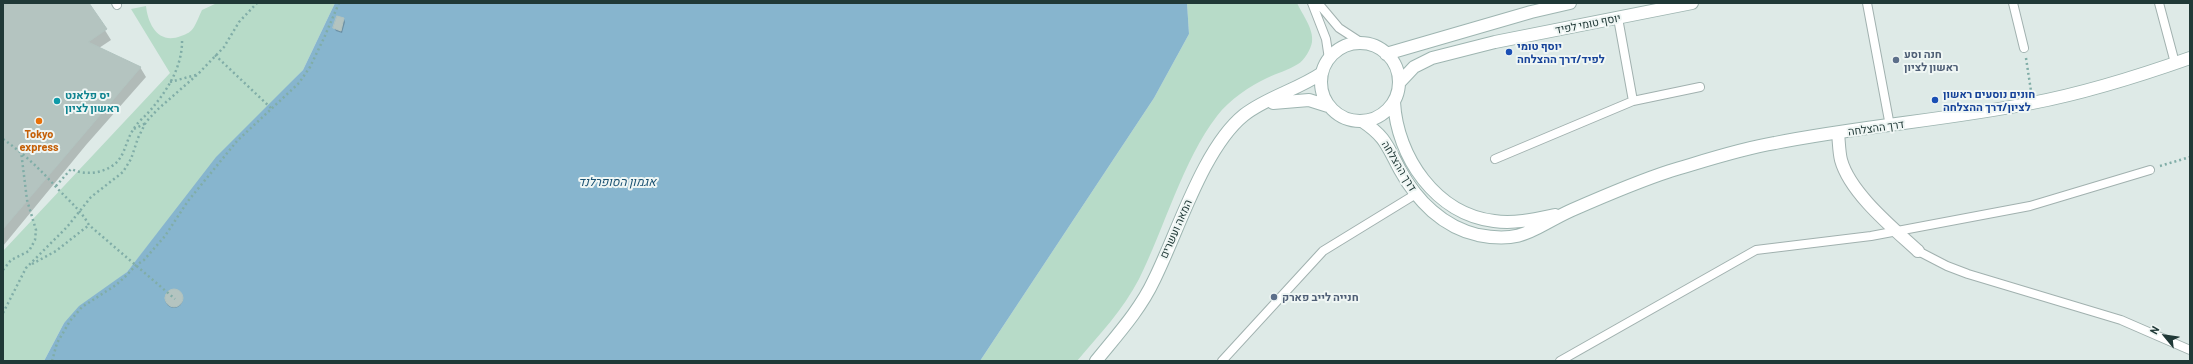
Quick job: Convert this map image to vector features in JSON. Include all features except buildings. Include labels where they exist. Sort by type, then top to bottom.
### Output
[{"type":"street","points":[[1386,54],[1531,12],[1570,3]]},
{"type":"street","name":"יוסף טומי לפיד","points":[[1399,83],[1414,67],[1432,58],[1496,42],[1692,3]]},
{"type":"street","points":[[1362,43],[1375,46],[1386,54],[1396,67],[1399,83],[1394,102],[1380,116],[1362,121],[1349,120],[1328,106],[1323,96],[1322,73],[1328,59],[1338,50],[1350,44],[1362,43]]},
{"type":"street","name":"דרך ההצלחה","points":[[1362,121],[1380,134],[1416,194],[1428,208],[1448,223],[1462,230],[1497,238],[1533,232],[1566,213],[1666,173],[1722,156],[1774,143],[2033,103],[2190,58]]},
{"type":"street","name":"המאה ועשרים","points":[[1096,361],[1140,304],[1154,280],[1203,172],[1217,148],[1232,127],[1244,115],[1262,104],[1310,81],[1322,73]]},
{"type":"street","name":"המאה ועשרים","points":[[1262,104],[1309,100],[1328,106]]},
{"type":"street","name":"דרך ההצלחה","points":[[1394,102],[1395,118],[1403,146],[1414,166],[1439,196],[1458,209],[1479,218],[1495,221],[1528,220],[1566,213]]},
{"type":"street","points":[[1838,133],[1841,160],[1846,173],[1859,191],[1896,231],[1918,251]]},
{"type":"lane","points":[[1312,3],[1326,39],[1328,59]]},
{"type":"lane","points":[[1318,3],[1339,28],[1362,43]]},
{"type":"lane","points":[[1867,3],[1890,126]]},
{"type":"lane","points":[[2013,3],[2024,48]]},
{"type":"lane","points":[[2159,3],[2175,63]]},
{"type":"lane","points":[[1618,18],[1633,101]]},
{"type":"lane","points":[[1495,159],[1633,101],[1700,87]]},
{"type":"lane","points":[[1560,361],[1756,250],[1871,236],[2030,206],[2150,170]]},
{"type":"lane","points":[[1222,361],[1323,251],[1416,194]]},
{"type":"lane","points":[[1918,251],[1947,266],[1968,274],[2122,320],[2190,350]]},
{"type":"path","points":[[3,313],[26,268],[67,227],[96,193],[123,172],[131,159],[138,138],[146,122],[157,110],[198,74],[224,47],[240,22],[257,3]]},
{"type":"path","points":[[52,361],[57,343],[70,321],[82,307],[127,276],[135,266],[144,260],[165,236],[188,201],[238,141],[294,88],[310,66],[339,3]]},
{"type":"path","points":[[56,186],[71,169],[77,172],[92,173],[112,167],[126,149],[132,130],[150,110],[170,82],[182,55],[182,39]]},
{"type":"path","points":[[2024,48],[2033,103]]},
{"type":"path","points":[[215,55],[272,109]]},
{"type":"path","points":[[170,82],[198,74]]},
{"type":"path","points":[[132,130],[146,122]]},
{"type":"path","points":[[3,139],[21,151],[48,176],[80,210],[89,225],[175,299]]},
{"type":"path","points":[[3,270],[11,260],[29,251],[35,240],[36,230],[27,200],[21,151]]},
{"type":"path","points":[[2150,170],[2190,157]]},
{"type":"path","points":[[26,268],[62,247],[89,225]]},
{"type":"green space","points":[[217,3],[335,3],[303,70],[261,114],[163,227],[127,272],[64,323],[44,361],[3,361],[3,251],[170,73],[131,9],[146,6],[149,20],[156,32],[167,38],[173,38],[190,32],[202,10]]},
{"type":"green space","points":[[1187,3],[1297,3],[1311,32],[1312,42],[1310,48],[1303,60],[1291,68],[1260,81],[1247,89],[1227,104],[1217,116],[1194,153],[1133,290],[1110,322],[1077,361],[980,361],[1154,98],[1189,34]]},
{"type":"water","name":"אגמון הסופרלנד","points":[[335,3],[1187,3],[1189,34],[1154,98],[980,361],[44,361],[64,323],[79,306],[127,272],[216,157],[303,70]]},
{"type":"place","name":"יוסף טומי לפיד/דרך ההצלחה","points":[[1509,52]]},
{"type":"place","name":"חנה וסע ראשון לציון","points":[[1896,60]]},
{"type":"place","name":"חונים נוסעים ראשון לציון/דרך ההצלחה","points":[[1935,100]]},
{"type":"place","name":"יס פלאנט ראשון לציון","points":[[57,101]]},
{"type":"place","name":"Tokyo express","points":[[39,121]]},
{"type":"place","name":"חנייה לייב פארק","points":[[1274,297]]}]
